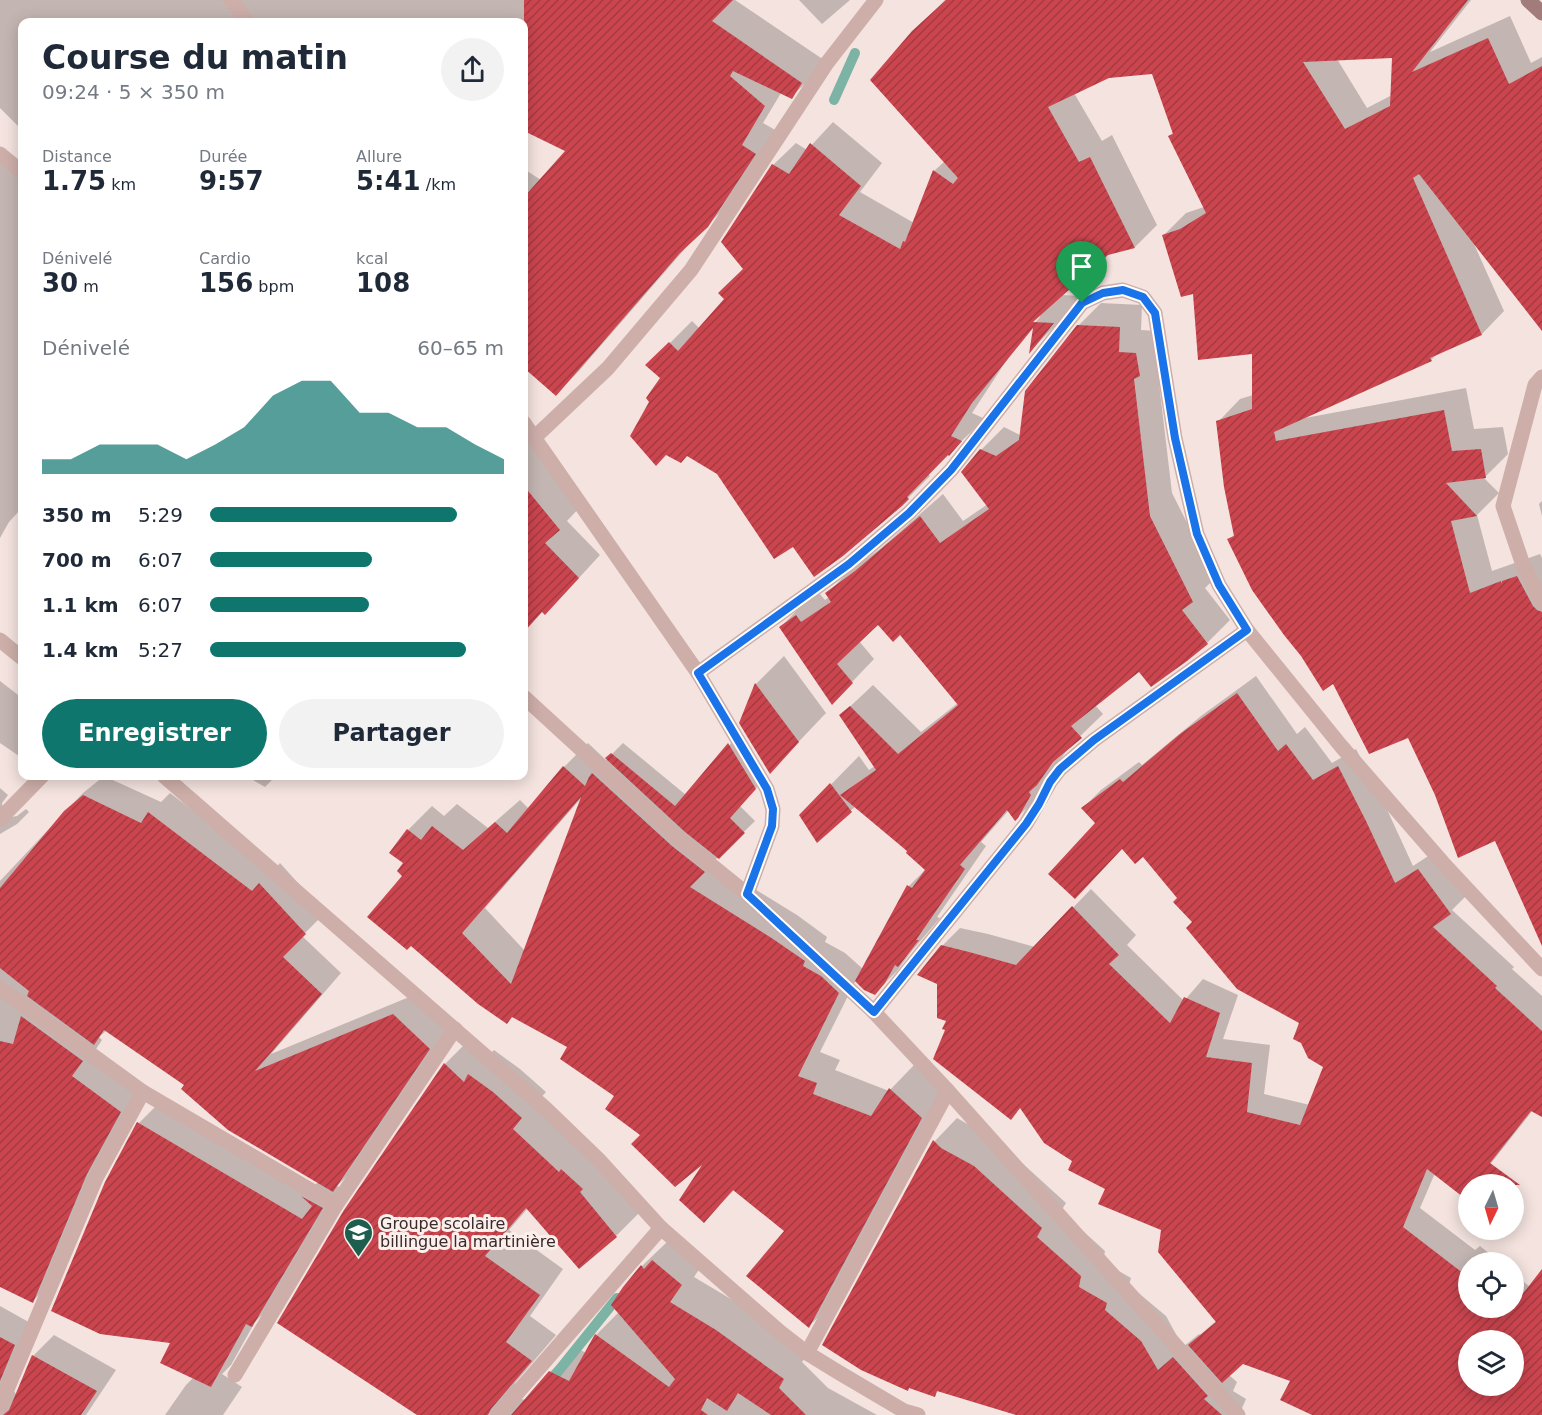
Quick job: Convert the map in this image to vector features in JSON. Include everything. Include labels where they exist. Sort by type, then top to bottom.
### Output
[{"type":"main road","points":[[1528,0],[1542,13]]},
{"type":"street","points":[[534,438],[608,368],[690,270],[826,63],[876,0]]},
{"type":"street","points":[[0,154],[18,169]]},
{"type":"street","points":[[698,673],[849,564],[909,513],[951,470],[1082,303],[1103,293],[1123,290],[1143,297],[1155,313],[1175,438],[1197,534],[1219,585],[1247,630],[1341,746],[1443,863],[1542,969]]},
{"type":"street","points":[[1542,377],[1535,385],[1503,506],[1523,565],[1542,602]]},
{"type":"street","points":[[528,429],[698,673],[767,789],[773,809],[772,826],[747,894]]},
{"type":"street","points":[[874,1012],[1026,824],[1060,769],[1094,740],[1247,630]]},
{"type":"street","points":[[0,640],[18,655]]},
{"type":"street","points":[[528,701],[679,839],[747,894],[874,1012],[948,1091],[1238,1415]]},
{"type":"street","points":[[0,819],[38,780]]},
{"type":"street","points":[[169,780],[545,1108],[600,1161],[661,1227],[780,1332],[807,1353],[908,1414]]},
{"type":"street","points":[[0,988],[143,1092],[336,1204]]},
{"type":"street","points":[[235,1375],[336,1204],[455,1029]]},
{"type":"street","points":[[807,1353],[948,1091]]},
{"type":"street","points":[[0,1406],[96,1178],[143,1092]]},
{"type":"street","points":[[498,1415],[661,1227]]},
{"type":"building","points":[[524,0],[733,0],[712,21],[802,83],[792,99],[733,71],[730,76],[765,106],[742,145],[756,154],[708,227],[680,253],[556,396],[528,372],[528,193],[565,151],[528,133],[528,18],[524,18]]},
{"type":"building","points":[[946,0],[1468,0],[1412,72],[1488,38],[1509,84],[1542,66],[1542,331],[1419,174],[1413,178],[1482,335],[1430,358],[1432,361],[1274,432],[1276,441],[1444,410],[1452,451],[1481,449],[1486,478],[1446,483],[1477,516],[1451,521],[1470,593],[1501,581],[1501,584],[1502,581],[1517,576],[1533,606],[1542,612],[1542,946],[1495,841],[1458,858],[1435,795],[1408,738],[1369,754],[1333,684],[1323,691],[1301,656],[1252,590],[1227,539],[1234,536],[1224,487],[1216,421],[1252,409],[1252,354],[1198,360],[1193,294],[1181,297],[1162,235],[1180,229],[1206,213],[1168,136],[1173,134],[1152,74],[1109,78],[1048,107],[1079,162],[1090,157],[1135,248],[1108,255],[1033,322],[1054,323],[1029,354],[1033,328],[972,403],[951,436],[962,441],[907,497],[909,499],[902,506],[843,556],[814,577],[793,547],[774,559],[717,474],[687,456],[681,463],[666,455],[656,466],[630,436],[649,402],[646,398],[660,378],[645,365],[669,342],[678,351],[724,299],[718,293],[743,269],[721,242],[772,164],[789,174],[810,143],[861,186],[839,215],[900,249],[903,241],[905,242],[933,170],[953,184],[958,178],[870,80],[912,31]],"holes":[[[1392,58],[1390,106],[1345,129],[1303,62]]]},
{"type":"building","points":[[1077,325],[1120,327],[1119,352],[1136,353],[1140,376],[1134,379],[1150,516],[1193,602],[1182,610],[1208,644],[1151,687],[1139,672],[1071,726],[1082,738],[1053,762],[1037,785],[1029,792],[1031,795],[1018,818],[1015,821],[1007,810],[960,865],[965,869],[916,940],[919,940],[898,967],[895,965],[875,995],[864,990],[855,981],[907,885],[912,888],[925,870],[906,853],[907,851],[840,795],[876,770],[839,715],[850,706],[898,754],[958,705],[900,635],[893,642],[878,625],[837,664],[853,683],[832,705],[779,627],[796,615],[801,622],[831,602],[825,593],[920,516],[940,543],[989,509],[961,472],[980,449],[996,456],[1019,440],[1025,391]]},
{"type":"building","points":[[528,491],[560,530],[545,543],[579,578],[545,615],[542,612],[528,628]]},
{"type":"building","points":[[755,683],[799,742],[770,774],[739,723]]},
{"type":"building","points":[[1237,693],[1278,751],[1286,744],[1313,780],[1338,766],[1395,883],[1418,869],[1451,914],[1433,927],[1542,1031],[1542,1117],[1531,1111],[1490,1163],[1505,1174],[1458,1174],[1458,1193],[1427,1169],[1403,1227],[1458,1269],[1458,1318],[1524,1318],[1524,1292],[1542,1269],[1542,1415],[1312,1415],[1280,1400],[1290,1381],[1243,1364],[1222,1383],[1188,1345],[1216,1322],[1158,1252],[1161,1230],[1098,1204],[1105,1189],[1068,1170],[1072,1161],[1044,1143],[1020,1108],[1011,1120],[933,1059],[945,1030],[942,1029],[946,1021],[937,1018],[937,984],[917,975],[941,945],[1016,965],[1072,906],[1119,955],[1109,964],[1170,1023],[1184,997],[1220,1013],[1206,1057],[1252,1063],[1247,1112],[1300,1125],[1323,1067],[1308,1058],[1301,1043],[1293,1039],[1299,1023],[1237,989],[1186,928],[1192,922],[1173,902],[1177,898],[1143,857],[1135,864],[1122,849],[1075,899],[1048,874],[1095,823],[1081,808],[1120,779],[1123,782],[1180,734]]},
{"type":"building","points":[[728,743],[756,789],[730,818],[745,833],[719,859],[685,832],[605,758],[611,753],[675,806]]},
{"type":"building","points":[[563,766],[585,786],[592,773],[672,846],[705,872],[690,887],[805,961],[803,966],[821,976],[839,993],[798,1076],[817,1083],[813,1094],[871,1116],[889,1088],[922,1118],[809,1328],[746,1276],[784,1231],[733,1190],[704,1223],[679,1200],[702,1165],[675,1187],[631,1144],[640,1135],[605,1109],[614,1096],[560,1059],[567,1047],[512,1017],[507,1024],[478,1004],[411,946],[407,950],[367,917],[402,876],[397,871],[403,863],[389,853],[407,829],[421,840],[432,826],[463,850],[495,822],[507,833]],"holes":[[[581,797],[511,984],[462,933]]]},
{"type":"building","points":[[830,783],[852,812],[817,843],[799,815]]},
{"type":"building","points":[[83,795],[141,823],[148,812],[252,891],[259,883],[306,934],[283,957],[322,994],[255,1071],[393,1014],[430,1049],[333,1192],[228,1130],[181,1089],[184,1085],[104,1030],[94,1045],[27,996],[29,991],[0,968],[0,888],[64,811]]},
{"type":"building","points":[[21,1016],[83,1061],[72,1076],[121,1112],[87,1174],[33,1303],[0,1287],[0,1041],[13,1044]]},
{"type":"building","points":[[444,1063],[464,1082],[468,1074],[493,1092],[522,1118],[513,1129],[559,1172],[561,1169],[583,1189],[580,1192],[617,1237],[579,1269],[526,1208],[485,1256],[540,1295],[506,1342],[532,1361],[488,1415],[417,1415],[277,1323],[344,1210]]},
{"type":"building","points":[[137,1122],[302,1219],[312,1206],[301,1196],[323,1208],[252,1327],[246,1324],[211,1387],[160,1363],[170,1343],[100,1334],[51,1311],[105,1182]]},
{"type":"building","points":[[933,1140],[941,1148],[974,1166],[1042,1228],[1037,1237],[1081,1276],[1079,1287],[1107,1303],[1105,1310],[1141,1341],[1158,1370],[1173,1357],[1208,1396],[1204,1399],[1222,1415],[1016,1415],[937,1391],[935,1397],[909,1388],[908,1391],[861,1370],[822,1345]]},
{"type":"building","points":[[652,1260],[682,1285],[670,1302],[716,1330],[784,1379],[779,1388],[806,1415],[771,1415],[738,1393],[727,1411],[707,1398],[701,1410],[708,1415],[511,1415],[549,1371],[569,1381],[595,1334],[669,1387],[675,1379],[611,1305],[641,1265],[644,1269]]},
{"type":"building","points":[[0,1337],[15,1345],[0,1381]]},
{"type":"building","points":[[32,1355],[97,1391],[81,1415],[3,1415],[9,1410]]},
{"type":"waterway","points":[[834,100],[855,53]]},
{"type":"waterway","points":[[548,1384],[617,1298]]},
{"type":"place","name":"Groupe scolaire billingue la martinière","points":[[359,1258]]},
{"type":"route","points":[[1123,290],[1143,297],[1155,313],[1175,438],[1197,534],[1219,585],[1247,630],[1142,704],[1060,769],[1026,824],[874,1012],[747,894],[772,826],[773,809],[767,789],[698,673],[849,564],[909,513],[951,470],[1082,303],[1103,293],[1123,290]]}]
